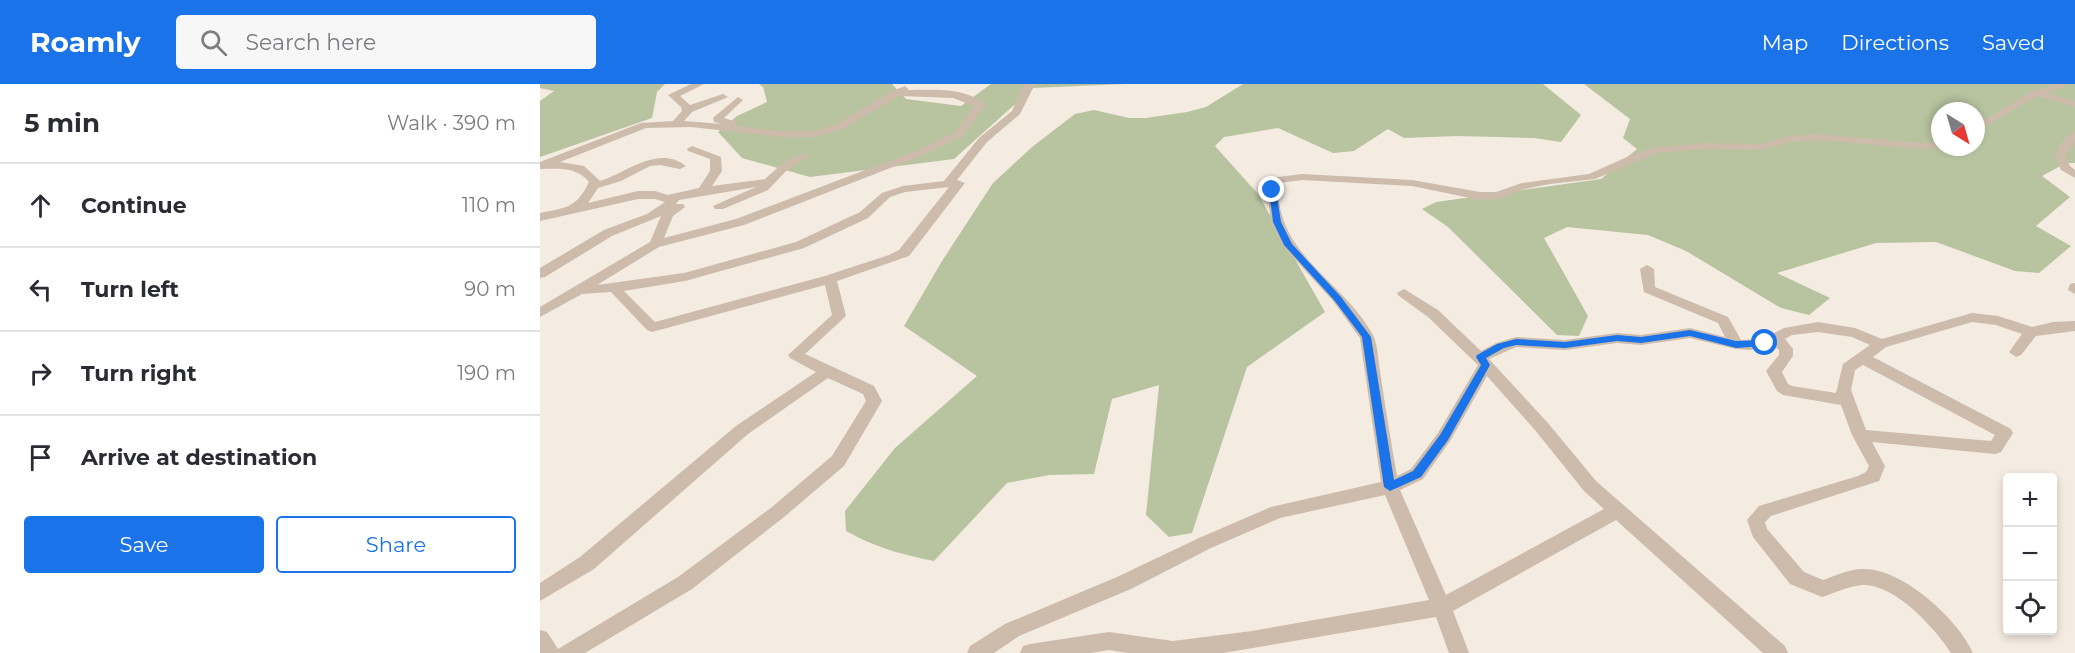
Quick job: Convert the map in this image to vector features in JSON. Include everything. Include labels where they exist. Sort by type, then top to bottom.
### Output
[{"type":"street","points":[[673,95],[682,84]]},
{"type":"street","points":[[673,95],[699,84]]},
{"type":"street","points":[[540,170],[636,127],[676,124],[738,128],[782,134],[815,134],[838,127],[913,84]]},
{"type":"street","points":[[948,183],[983,140],[1017,112],[1027,86],[1030,84]]},
{"type":"street","points":[[1985,124],[2037,93],[2066,84]]},
{"type":"street","points":[[540,314],[655,244],[740,222],[922,152],[958,134],[980,105],[973,99],[898,93]]},
{"type":"street","points":[[2037,93],[2075,104]]},
{"type":"street","points":[[673,95],[687,106],[687,110]]},
{"type":"street","points":[[676,124],[687,110],[723,97]]},
{"type":"street","points":[[738,100],[718,117],[718,120],[738,128]]},
{"type":"street","points":[[2075,134],[2063,148],[2060,156],[2065,168],[2075,175]]},
{"type":"street","points":[[1459,653],[1442,607],[1390,487],[1366,337],[1338,298],[1288,245],[1277,222],[1272,190],[1274,180],[1302,177],[1412,183],[1480,196],[1498,195],[1522,186],[1550,181],[1591,177],[1642,154],[1657,150],[1704,146],[1760,147],[1790,139],[1819,137],[1931,145]]},
{"type":"street","points":[[692,149],[716,157],[716,171],[703,191]]},
{"type":"street","points":[[719,206],[759,191],[793,159],[804,156]]},
{"type":"street","points":[[593,186],[618,179],[646,162],[669,162],[680,166]]},
{"type":"street","points":[[540,170],[576,167],[592,176],[595,182],[578,207]]},
{"type":"street","points":[[540,170],[562,170],[576,167]]},
{"type":"street","points":[[540,217],[638,195],[669,198],[767,182]]},
{"type":"street","points":[[576,290],[614,288],[685,277],[800,245],[864,215],[886,195],[903,189],[959,183],[904,253],[830,279],[652,327],[614,288]]},
{"type":"street","points":[[655,244],[668,214],[685,202],[690,193]]},
{"type":"street","points":[[540,274],[610,231],[668,207],[673,200],[669,198]]},
{"type":"street","points":[[540,209],[578,207]]},
{"type":"street","points":[[1647,269],[1649,289],[1723,320],[1736,344]]},
{"type":"street","points":[[567,653],[685,583],[778,512],[838,460],[874,402],[869,390],[795,355],[838,316],[830,279]]},
{"type":"street","points":[[1404,293],[1432,310],[1449,326],[1459,340],[1483,361],[1590,486],[1778,653]]},
{"type":"street","points":[[1964,653],[1935,616],[1915,599],[1885,583],[1864,577],[1822,589],[1797,578],[1759,532],[1756,520],[1765,511],[1873,476],[1877,466],[1860,435],[1843,390],[1848,368],[1881,344],[1972,317],[1998,321],[2031,332],[2075,326]]},
{"type":"street","points":[[977,653],[1012,630],[1124,583],[1205,543],[1277,512],[1390,487],[1417,474],[1444,437],[1483,361],[1501,346],[1516,342],[1565,345],[1617,338],[1641,340],[1690,333],[1736,344],[1765,343],[1789,331],[1818,327],[1855,333],[1881,344]]},
{"type":"street","points":[[2016,352],[2031,332]]},
{"type":"street","points":[[1775,338],[1786,349],[1786,356],[1774,371],[1782,387],[1788,391],[1847,400]]},
{"type":"street","points":[[1860,435],[1995,448],[2005,434],[1862,358]]},
{"type":"street","points":[[540,593],[587,563],[742,430],[827,372]]},
{"type":"street","points":[[1030,653],[1109,641],[1173,650],[1252,640],[1442,607],[1617,511]]},
{"type":"street","points":[[540,639],[550,653]]},
{"type":"green space","points":[[540,84],[665,84],[657,92],[652,118],[540,157],[540,101],[554,91],[540,88]]},
{"type":"green space","points":[[759,84],[892,84],[906,99],[961,106],[991,84],[1125,84],[1033,88],[954,159],[810,177],[742,158],[718,132],[737,116],[767,102],[763,87]]},
{"type":"green space","points":[[1243,84],[1543,84],[1581,115],[1561,142],[1534,138],[1457,136],[1404,138],[1388,129],[1354,151],[1333,153],[1278,128],[1224,137],[1215,146],[1258,194],[1325,312],[1247,367],[1192,533],[1169,537],[1146,515],[1159,385],[1112,399],[1094,474],[1049,475],[1007,483],[934,561],[889,550],[846,531],[845,511],[895,448],[977,376],[904,326],[942,261],[993,183],[1032,147],[1075,114],[1094,110],[1129,118],[1146,118],[1187,112],[1206,107]]},
{"type":"green space","points":[[1584,84],[2075,84],[2075,163],[2066,163],[2042,176],[2070,197],[2036,226],[2071,246],[2039,273],[2015,271],[1936,242],[1876,243],[1777,273],[1830,298],[1809,315],[1781,308],[1686,251],[1648,235],[1567,227],[1544,238],[1588,316],[1579,336],[1557,335],[1448,227],[1422,209],[1436,202],[1601,179],[1637,149],[1623,138],[1630,119]]},
{"type":"route","points":[[1272,190],[1277,222],[1288,245],[1338,298],[1366,337],[1390,487],[1417,474],[1444,437],[1475,386],[1486,365],[1480,357],[1501,346],[1516,342],[1565,345],[1617,338],[1641,340],[1690,333],[1736,344],[1765,343]]}]
